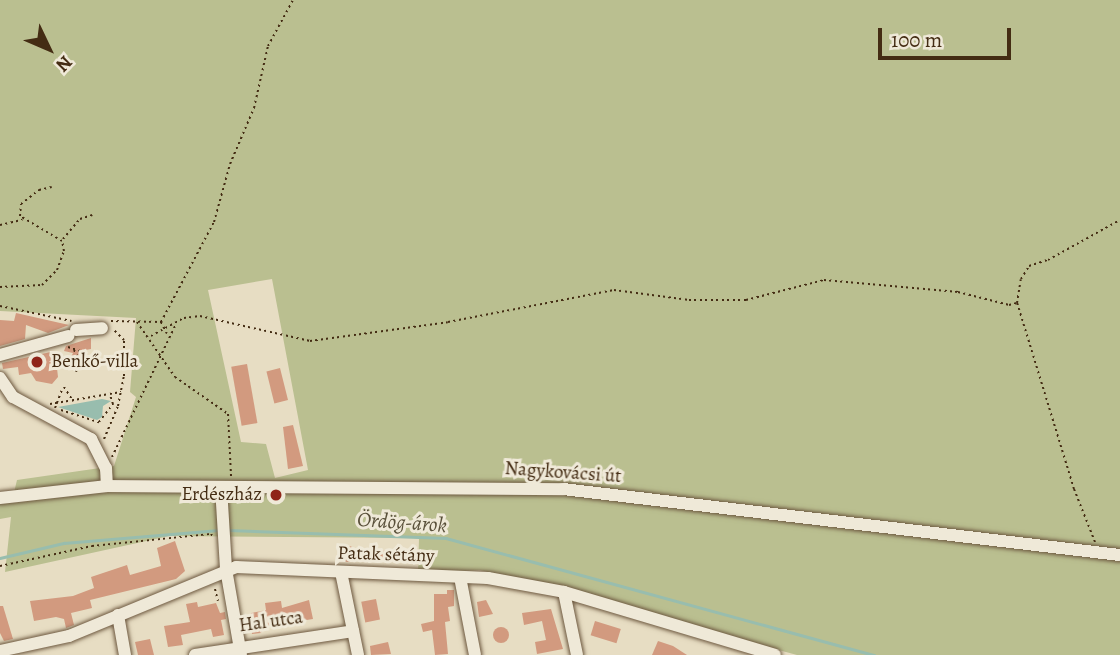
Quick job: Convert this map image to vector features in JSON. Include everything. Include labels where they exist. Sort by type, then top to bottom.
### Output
[{"type":"street","points":[[0,355],[71,331],[102,324]]},
{"type":"street","points":[[0,377],[13,397],[81,431],[98,449],[106,468],[107,486]]},
{"type":"street","name":"Nagykovácsi út","points":[[0,499],[107,486],[563,489],[1120,555]]},
{"type":"street","points":[[226,487],[223,520],[226,569],[240,651]]},
{"type":"street","name":"Patak sétány","points":[[7,652],[69,636],[226,569],[460,577],[564,592],[775,655]]},
{"type":"street","points":[[341,572],[358,655]]},
{"type":"street","points":[[460,577],[475,655]]},
{"type":"street","points":[[564,592],[577,655]]},
{"type":"street","points":[[118,615],[125,655]]},
{"type":"street","name":"Hal utca","points":[[195,655],[240,651],[353,631]]},
{"type":"path","points":[[161,322],[214,222],[230,164],[254,108],[268,46],[293,0]]},
{"type":"path","points":[[23,219],[21,204],[39,190],[52,187]]},
{"type":"path","points":[[62,241],[80,219],[92,215]]},
{"type":"path","points":[[0,225],[23,219],[62,241],[64,251],[52,278],[42,285],[0,287]]},
{"type":"path","points":[[1099,553],[1074,489],[1017,303],[1028,266],[1048,260],[1120,220]]},
{"type":"path","points":[[150,336],[166,330],[179,320],[200,316],[310,341],[448,322],[614,290],[689,300],[746,300],[824,281],[958,292],[1009,305],[1017,303]]},
{"type":"path","points":[[0,306],[71,331],[79,360],[76,372]]},
{"type":"path","points":[[106,468],[160,357],[167,334],[179,320]]},
{"type":"path","points":[[138,322],[178,380],[229,416],[226,487]]},
{"type":"path","points":[[102,324],[161,322]]},
{"type":"path","points":[[161,322],[167,334]]},
{"type":"path","points":[[98,449],[121,392],[124,340],[114,330],[102,324]]},
{"type":"path","points":[[74,349],[87,353]]},
{"type":"path","points":[[56,409],[64,387],[73,401]]},
{"type":"path","points":[[110,395],[113,404],[99,422],[46,407],[121,392]]},
{"type":"path","points":[[61,397],[68,396]]},
{"type":"path","points":[[0,566],[92,546],[211,534],[216,540],[224,538]]},
{"type":"path","points":[[215,587],[218,601]]},
{"type":"shaded area","points":[[0,0],[1120,0],[1120,655],[797,655],[480,570],[418,573],[419,538],[169,536],[5,572],[11,517],[0,519],[0,503],[12,501],[17,480],[114,466],[136,397],[130,392],[136,318],[0,311]],"holes":[[[272,279],[308,470],[275,478],[266,444],[241,442],[208,290]]]},
{"type":"shaded area","points":[[102,399],[111,401],[103,406],[102,417],[97,420],[58,407]]},
{"type":"building","points":[[16,313],[69,325],[48,333],[26,325],[25,339],[0,346],[0,320],[14,321]]},
{"type":"building","points":[[91,338],[91,349],[80,351],[76,368],[66,367],[73,353],[64,351],[66,346]]},
{"type":"building","name":"Benkő-villa","points":[[55,351],[58,377],[52,384],[36,381],[31,373],[19,375],[18,367],[3,369],[2,363]]},
{"type":"building","points":[[247,364],[257,423],[242,426],[231,367]]},
{"type":"building","points":[[280,368],[288,400],[274,403],[266,371]]},
{"type":"building","points":[[293,425],[303,466],[288,469],[283,427]]},
{"type":"building","points":[[175,541],[185,571],[176,579],[90,600],[92,608],[71,613],[74,625],[66,628],[64,619],[56,617],[34,621],[30,601],[73,596],[94,588],[91,577],[127,565],[130,575],[161,566],[157,548]]},
{"type":"building","points":[[345,546],[351,546],[356,554],[354,560],[345,562],[340,557],[340,551]]},
{"type":"building","points":[[375,550],[400,551],[400,562],[375,561]]},
{"type":"building","points":[[447,590],[454,590],[454,606],[448,607],[450,621],[445,622],[448,654],[435,655],[432,630],[423,632],[421,624],[434,621],[434,594],[447,594]]},
{"type":"building","points":[[376,599],[380,620],[365,622],[361,602]]},
{"type":"building","points":[[309,600],[313,619],[263,627],[261,633],[252,634],[249,619],[251,613],[266,610],[265,603],[281,601],[282,608]]},
{"type":"building","points":[[486,600],[493,614],[479,617],[477,602]]},
{"type":"building","points":[[197,602],[198,607],[216,603],[220,613],[225,612],[226,619],[221,620],[224,635],[213,637],[211,629],[181,635],[183,645],[168,647],[164,626],[190,622],[186,604]]},
{"type":"building","points":[[0,606],[3,606],[13,639],[4,641],[0,633]]},
{"type":"building","points":[[551,609],[563,649],[537,654],[535,642],[546,640],[542,621],[524,625],[522,613]]},
{"type":"building","points":[[595,621],[621,629],[616,643],[591,635]]},
{"type":"building","points":[[498,627],[504,627],[509,635],[507,641],[498,643],[493,638],[493,632]]},
{"type":"building","points":[[150,639],[154,655],[138,655],[135,642]]},
{"type":"building","points":[[658,641],[673,646],[687,655],[652,655]]},
{"type":"building","points":[[388,642],[391,654],[371,655],[370,646]]},
{"type":"waterway","name":"Ördög-árok","points":[[0,558],[64,543],[218,530]]},
{"type":"waterway","name":"Ördög-árok","points":[[228,530],[446,538],[874,655]]},
{"type":"place","name":"Benkő-villa","points":[[37,362]]},
{"type":"place","name":"Erdészház","points":[[276,495]]}]
